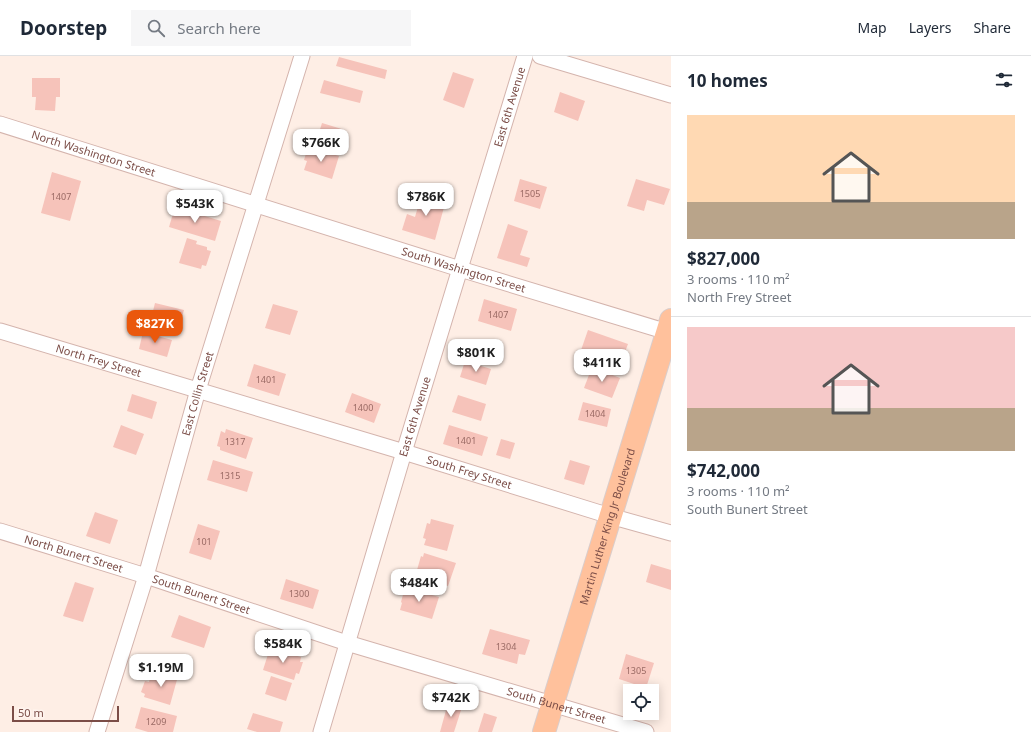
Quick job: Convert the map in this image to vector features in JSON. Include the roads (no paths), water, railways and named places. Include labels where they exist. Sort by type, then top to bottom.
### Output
[{"type":"main road","name":"Martin Luther King Jr Boulevard","points":[[544,732],[610,516],[670,329]]},
{"type":"street","name":"East Collin Street","points":[[98,732],[146,576],[198,390],[302,56]]},
{"type":"street","name":"East 6th Avenue","points":[[321,732],[404,452],[525,56]]},
{"type":"street","points":[[540,56],[671,95]]},
{"type":"street","name":"North Washington Street","points":[[0,124],[256,205]]},
{"type":"street","name":"South Washington Street","points":[[256,205],[460,269],[670,329]]},
{"type":"street","name":"North Frey Street","points":[[0,331],[198,390]]},
{"type":"street","name":"South Frey Street","points":[[198,390],[610,516],[671,533]]},
{"type":"street","name":"North Bunert Street","points":[[0,531],[146,576]]},
{"type":"street","name":"South Bunert Street","points":[[146,576],[347,643],[646,732]]}]
